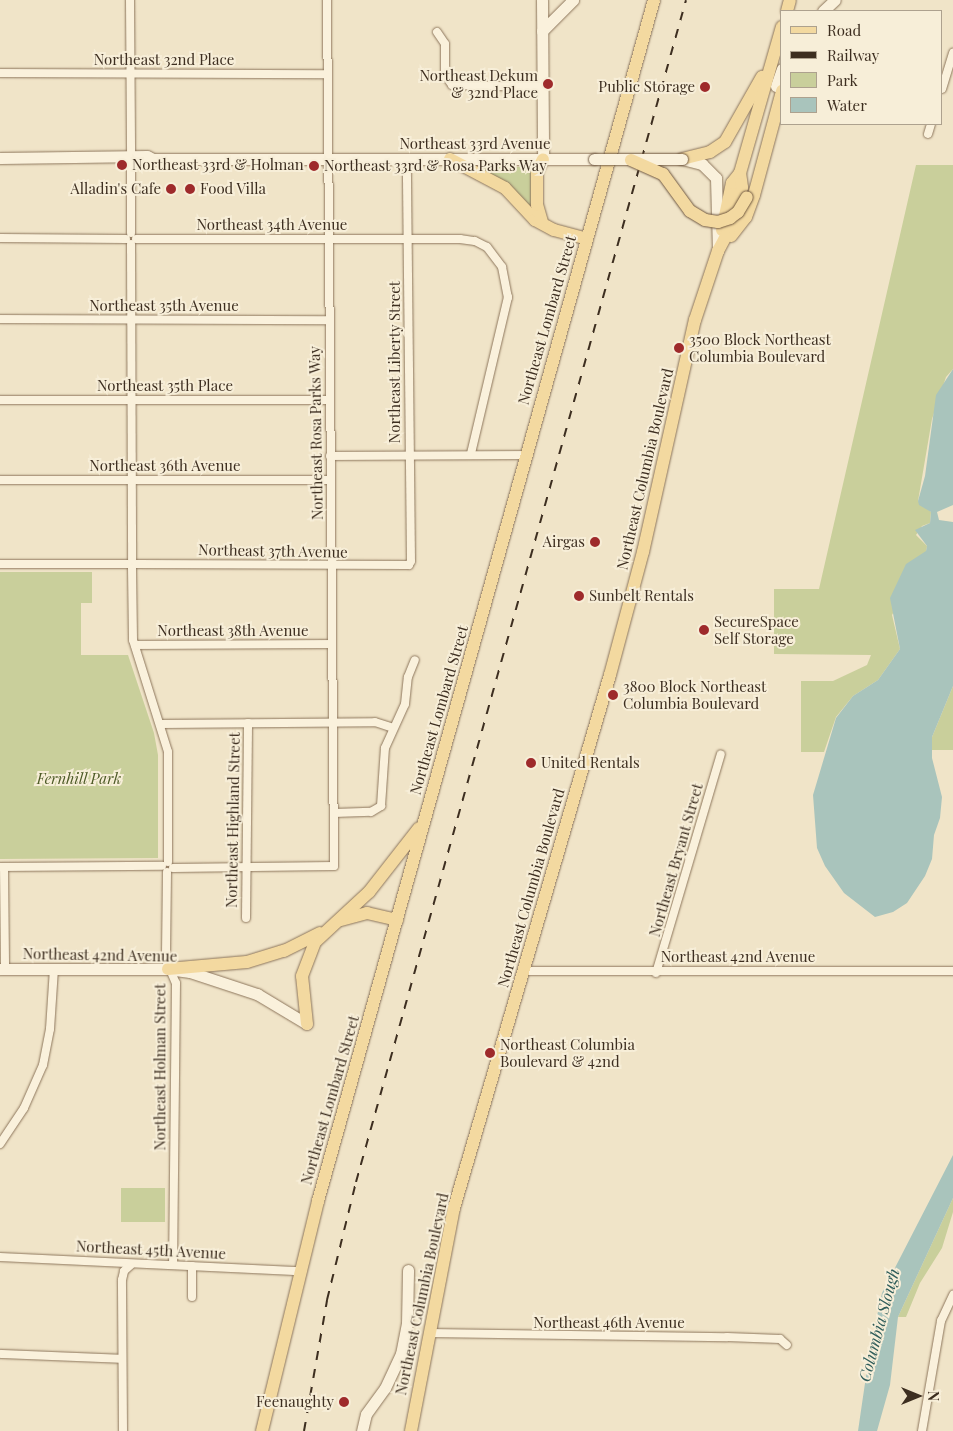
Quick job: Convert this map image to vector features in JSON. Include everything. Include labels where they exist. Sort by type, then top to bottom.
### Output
[{"type":"main road","points":[[542,0],[543,160],[537,171],[537,205],[542,222]]},
{"type":"main road","points":[[542,31],[573,0]]},
{"type":"main road","points":[[824,10],[835,0]]},
{"type":"main road","name":"Northeast Lombard Street","points":[[262,1431],[300,1271],[587,239],[650,1]]},
{"type":"main road","name":"Northeast Columbia Boulevard","points":[[411,1431],[452,1214],[625,623],[696,320],[720,245],[721,225],[730,192],[740,173],[775,63],[780,38]]},
{"type":"main road","points":[[720,245],[736,231],[751,205],[779,88],[775,63]]},
{"type":"main road","points":[[682,159],[710,152],[729,136],[775,63]]},
{"type":"main road","points":[[630,160],[663,174],[690,211],[700,218],[714,222],[730,218],[742,207],[779,88]]},
{"type":"main road","name":"Northeast 33rd Avenue","points":[[0,158],[682,159],[707,167],[718,186],[715,225],[720,245]]},
{"type":"main road","points":[[450,159],[496,182],[535,220],[554,230],[587,239]]},
{"type":"main road","points":[[307,1024],[302,994],[304,967],[315,942],[369,892],[424,820]]},
{"type":"main road","points":[[168,969],[222,966],[254,960],[297,945],[329,927],[360,914],[397,920]]},
{"type":"main road","name":"Northeast 42nd Avenue","points":[[2,969],[168,969],[248,990],[307,1024]]},
{"type":"main road","points":[[362,1431],[366,1414],[385,1388],[401,1354],[408,1324],[408,1270]]},
{"type":"street","name":"Northeast Holman Street","points":[[130,0],[132,630],[135,645],[161,724],[168,762],[168,969],[176,983],[173,1264]]},
{"type":"street","name":"Northeast Rosa Parks Way","points":[[246,867],[334,866],[327,0]]},
{"type":"street","points":[[437,32],[445,44],[448,83],[458,87],[542,87]]},
{"type":"street","points":[[943,86],[953,53]]},
{"type":"street","name":"Northeast 32nd Place","points":[[0,73],[327,74]]},
{"type":"street","points":[[928,134],[931,125]]},
{"type":"street","name":"Northeast Liberty Street","points":[[407,159],[410,455],[409,565]]},
{"type":"street","name":"Northeast 34th Avenue","points":[[0,238],[408,239],[475,241],[494,253],[505,274],[508,291],[506,315],[471,454]]},
{"type":"street","name":"Northeast 35th Avenue","points":[[0,319],[329,320]]},
{"type":"street","name":"Northeast 35th Place","points":[[0,400],[330,400]]},
{"type":"street","points":[[330,456],[527,455]]},
{"type":"street","name":"Northeast 36th Avenue","points":[[0,480],[330,480]]},
{"type":"street","name":"Northeast 37th Avenue","points":[[0,564],[409,565]]},
{"type":"street","name":"Northeast 38th Avenue","points":[[135,645],[332,644]]},
{"type":"street","points":[[334,813],[371,812],[381,806],[383,756],[404,704],[408,678],[416,660]]},
{"type":"street","points":[[161,724],[375,722],[393,728]]},
{"type":"street","name":"Northeast Highland Street","points":[[246,918],[248,723]]},
{"type":"street","name":"Northeast Bryant Street","points":[[656,973],[721,754]]},
{"type":"street","points":[[2,969],[2,867],[246,867]]},
{"type":"street","points":[[0,1144],[24,1108],[43,1065],[50,1029],[54,969]]},
{"type":"street","name":"Northeast 42nd Avenue","points":[[524,971],[656,973],[953,971]]},
{"type":"street","name":"Northeast 45th Avenue","points":[[0,1257],[131,1265],[173,1264],[300,1271]]},
{"type":"street","points":[[123,1431],[122,1280],[124,1272],[131,1265]]},
{"type":"street","points":[[192,1266],[192,1297]]},
{"type":"street","points":[[922,1431],[941,1320],[953,1295]]},
{"type":"street","name":"Northeast 46th Avenue","points":[[429,1333],[727,1337],[780,1339],[787,1345]]},
{"type":"street","points":[[0,1354],[122,1359]]},
{"type":"green space","points":[[916,165],[953,165],[953,369],[946,377],[932,419],[918,501],[931,512],[930,523],[922,526],[916,535],[927,546],[926,552],[892,615],[900,649],[878,680],[853,696],[836,717],[824,752],[801,752],[801,681],[833,681],[867,665],[871,655],[774,654],[774,589],[819,589]]},
{"type":"green space","points":[[531,167],[537,216],[479,168]]},
{"type":"green space","name":"Fernhill Park","points":[[0,572],[92,572],[92,603],[81,603],[81,655],[128,655],[154,733],[158,755],[158,858],[0,859]]},
{"type":"green space","points":[[953,686],[953,750],[932,750],[932,737]]},
{"type":"green space","points":[[121,1188],[165,1188],[165,1222],[121,1222]]},
{"type":"green space","points":[[953,1198],[953,1212],[942,1248],[920,1283],[906,1317],[898,1317]]},
{"type":"water","points":[[953,369],[953,505],[937,512],[939,520],[953,522],[953,686],[932,737],[932,758],[942,797],[940,818],[934,835],[932,859],[925,876],[907,903],[893,912],[875,917],[844,893],[825,866],[817,848],[813,795],[836,718],[853,696],[878,680],[900,649],[890,598],[906,564],[926,551],[927,546],[915,530],[930,523],[931,512],[919,505],[918,501],[925,476],[936,395]]},
{"type":"water","name":"Columbia Slough","points":[[953,1155],[953,1198],[898,1317],[890,1385],[877,1431],[858,1431],[870,1349],[882,1293]]},
{"type":"railway","points":[[304,1431],[327,1300],[356,1182],[686,0]]},
{"type":"place","name":"Northeast Dekum & 32nd Place","points":[[548,84]]},
{"type":"place","name":"Public Storage","points":[[705,87]]},
{"type":"place","name":"Northeast 33rd & Holman","points":[[122,165]]},
{"type":"place","name":"Northeast 33rd & Rosa Parks Way","points":[[314,166]]},
{"type":"place","name":"Alladin's Cafe","points":[[171,189]]},
{"type":"place","name":"Food Villa","points":[[190,189]]},
{"type":"place","name":"3500 Block Northeast Columbia Boulevard","points":[[679,348]]},
{"type":"place","name":"Airgas","points":[[595,542]]},
{"type":"place","name":"Sunbelt Rentals","points":[[579,596]]},
{"type":"place","name":"SecureSpace Self Storage","points":[[704,630]]},
{"type":"place","name":"3800 Block Northeast Columbia Boulevard","points":[[613,695]]},
{"type":"place","name":"United Rentals","points":[[531,763]]},
{"type":"place","name":"Northeast Columbia Boulevard & 42nd","points":[[490,1053]]},
{"type":"place","name":"Feenaughty","points":[[344,1402]]}]
